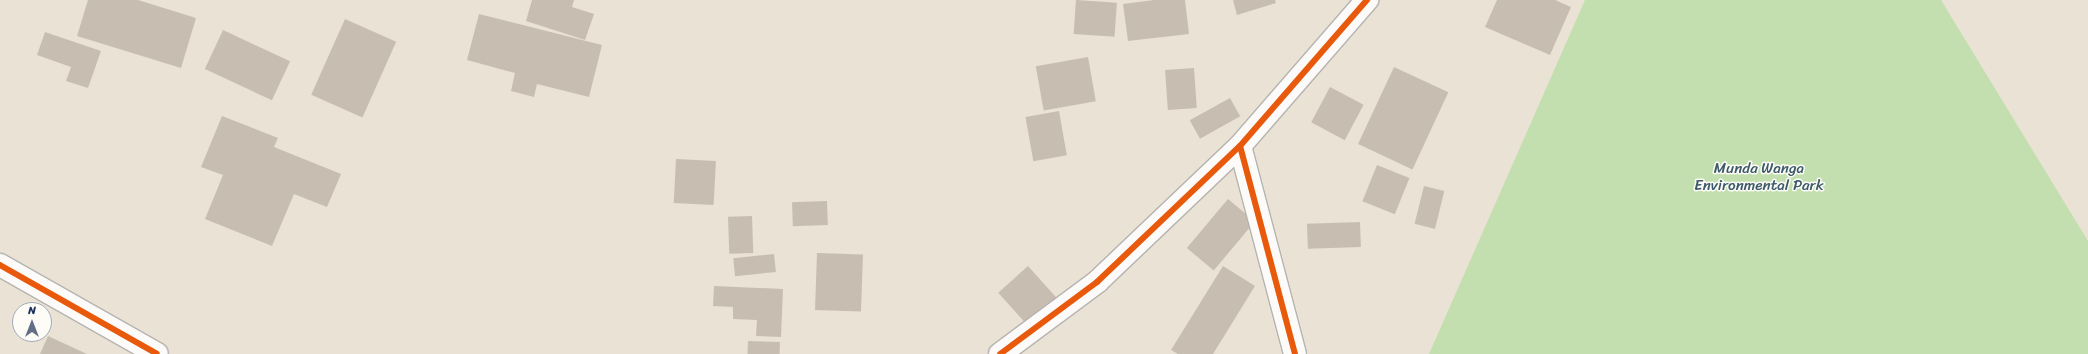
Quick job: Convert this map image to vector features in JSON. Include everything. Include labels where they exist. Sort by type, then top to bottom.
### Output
[{"type":"street","points":[[1000,354],[1097,282],[1240,146],[1367,0]]},
{"type":"street","points":[[1240,146],[1295,354]]},
{"type":"street","points":[[0,265],[157,354]]},
{"type":"green space","name":"Munda Wanga Environmental Park","points":[[1585,0],[1941,0],[2088,241],[2088,354],[1429,354]]},
{"type":"building","points":[[88,0],[138,0],[196,18],[181,68],[77,36]]},
{"type":"building","points":[[532,0],[574,0],[572,7],[594,14],[585,40],[526,21]]},
{"type":"building","points":[[1076,0],[1117,3],[1115,37],[1074,34]]},
{"type":"building","points":[[1154,0],[1185,0],[1189,34],[1128,41],[1123,4]]},
{"type":"building","points":[[1233,0],[1275,0],[1276,3],[1237,15]]},
{"type":"building","points":[[1497,0],[1555,0],[1571,7],[1550,55],[1485,27]]},
{"type":"building","points":[[479,14],[602,45],[589,97],[537,84],[534,97],[511,91],[515,73],[467,60]]},
{"type":"building","points":[[345,19],[396,42],[362,118],[311,95]]},
{"type":"building","points":[[223,30],[290,61],[272,100],[205,69]]},
{"type":"building","points":[[45,32],[101,51],[88,88],[66,81],[71,67],[37,55]]},
{"type":"building","points":[[1088,57],[1096,101],[1044,111],[1036,66]]},
{"type":"building","points":[[1394,67],[1448,92],[1412,169],[1358,144]]},
{"type":"building","points":[[1194,68],[1197,108],[1168,110],[1165,70]]},
{"type":"building","points":[[1330,87],[1364,105],[1345,140],[1311,122]]},
{"type":"building","points":[[1230,98],[1240,116],[1200,139],[1190,120]]},
{"type":"building","points":[[1059,111],[1067,155],[1033,161],[1026,117]]},
{"type":"building","points":[[222,116],[278,138],[274,147],[341,174],[327,207],[294,194],[272,246],[205,219],[223,175],[201,167]]},
{"type":"building","points":[[676,159],[716,161],[714,205],[674,203]]},
{"type":"building","points":[[1377,165],[1409,178],[1395,214],[1362,201]]},
{"type":"building","points":[[1424,186],[1444,191],[1435,229],[1415,224]]},
{"type":"building","points":[[1228,199],[1255,221],[1214,271],[1187,248]]},
{"type":"building","points":[[827,201],[828,225],[793,226],[792,202]]},
{"type":"building","points":[[752,216],[753,253],[729,254],[728,217]]},
{"type":"building","points":[[1360,222],[1361,247],[1308,249],[1307,224]]},
{"type":"building","points":[[817,253],[863,255],[861,312],[815,310]]},
{"type":"building","points":[[774,254],[776,272],[735,276],[733,258]]},
{"type":"building","points":[[1028,266],[1057,298],[1027,325],[998,293]]},
{"type":"building","points":[[1223,266],[1255,286],[1213,354],[1178,354],[1171,350]]},
{"type":"building","points":[[714,286],[783,289],[781,337],[756,336],[757,320],[733,319],[733,307],[713,306]]},
{"type":"building","points":[[52,338],[87,354],[40,354],[45,342],[52,342]]},
{"type":"building","points":[[748,341],[780,342],[780,354],[748,354]]},
{"type":"cycle path","points":[[1295,354],[1240,146],[1367,0]]},
{"type":"cycle path","points":[[1000,354],[1097,282],[1240,146]]},
{"type":"cycle path","points":[[0,265],[157,354]]}]
